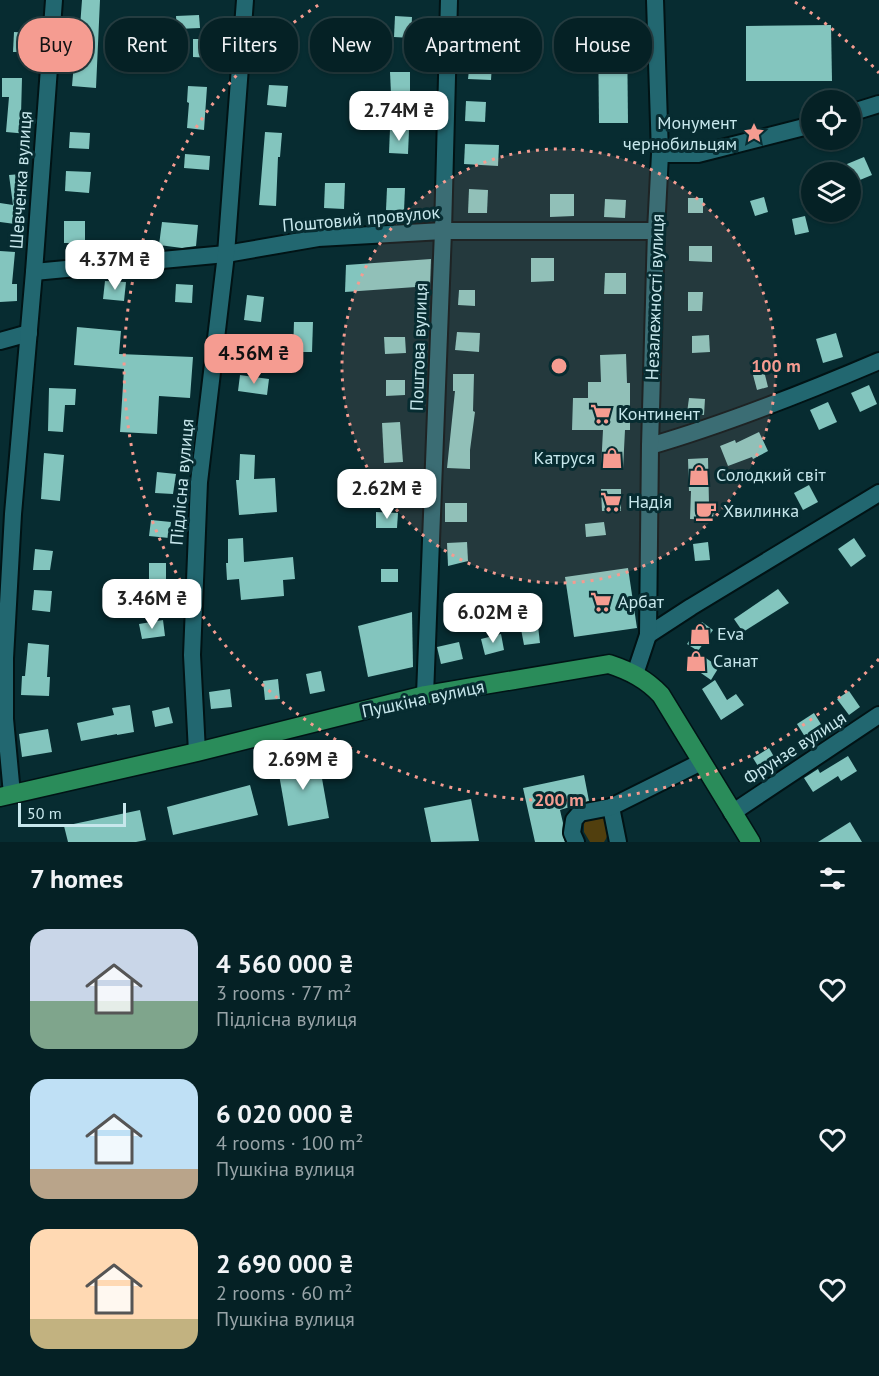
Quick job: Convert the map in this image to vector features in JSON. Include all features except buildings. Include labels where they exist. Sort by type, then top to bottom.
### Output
[{"type":"main road","name":"Пушкіна вулиця","points":[[6,795],[197,752],[425,695],[609,664],[635,674]]},
{"type":"main road","points":[[635,674],[650,683],[661,695],[751,842]]},
{"type":"street","name":"Шевченка вулиця","points":[[6,795],[3,691],[7,515],[29,333],[54,0]]},
{"type":"street","name":"Підлісна вулиця","points":[[197,752],[192,655],[199,482],[226,254],[245,0]]},
{"type":"street","name":"Поштова вулиця","points":[[425,695],[443,231],[449,0]]},
{"type":"street","name":"Незалежності вулиця","points":[[635,674],[648,635],[650,446],[660,154],[654,0]]},
{"type":"street","points":[[861,110],[879,104]]},
{"type":"street","points":[[660,154],[698,154],[801,128]]},
{"type":"street","name":"Поштовий провулок","points":[[34,272],[226,254],[318,238],[443,231],[656,231]]},
{"type":"street","points":[[0,341],[29,333]]},
{"type":"street","points":[[650,446],[741,417],[879,361]]},
{"type":"street","points":[[648,635],[879,494]]},
{"type":"street","name":"Фрунзе вулиця","points":[[732,813],[879,716]]},
{"type":"street","points":[[576,842],[573,833],[574,820],[580,813],[611,807],[701,762]]},
{"type":"street","points":[[611,807],[618,842]]},
{"type":"shaded area","points":[[602,816],[606,822],[606,839],[604,842],[590,842],[584,832],[584,821]]},
{"type":"place","name":"Монумент чернобильцям","points":[[754,133]]},
{"type":"place","name":"Континент","points":[[601,414]]},
{"type":"place","name":"Катруся","points":[[612,458]]},
{"type":"place","name":"Солодкий світ","points":[[699,475]]},
{"type":"place","name":"Надiя","points":[[611,502]]},
{"type":"place","name":"Хвилинка","points":[[706,511]]},
{"type":"place","name":"Арбат","points":[[601,602]]},
{"type":"place","name":"Eva","points":[[700,634]]},
{"type":"place","name":"Санат","points":[[696,661]]}]
